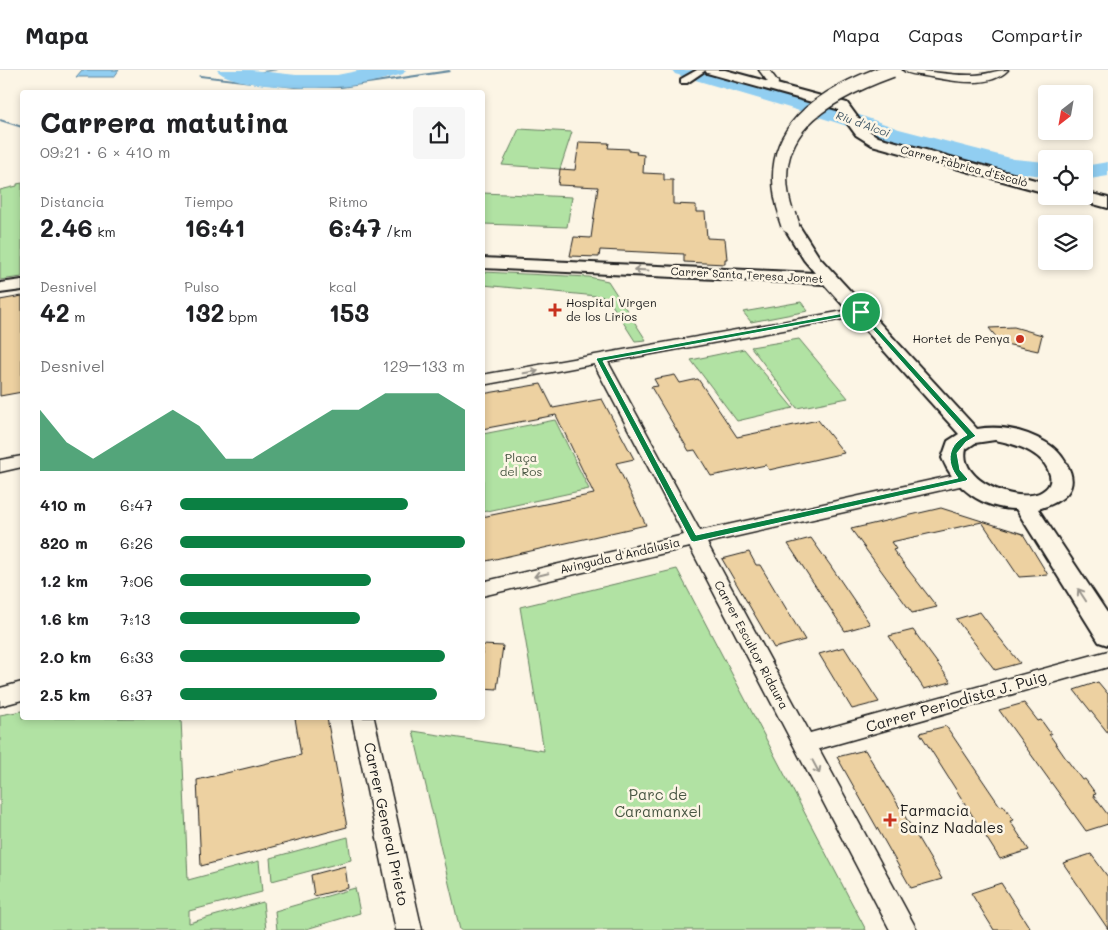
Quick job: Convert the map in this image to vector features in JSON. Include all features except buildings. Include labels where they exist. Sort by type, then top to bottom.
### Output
[{"type":"street","points":[[684,81],[702,70]]},
{"type":"street","points":[[712,70],[773,88],[773,82],[764,70]]},
{"type":"street","points":[[829,279],[812,260],[790,224],[780,188],[779,172],[785,152],[793,133],[811,112],[833,96],[860,81],[892,70]]},
{"type":"street","points":[[908,70],[976,78],[992,76],[1003,70]]},
{"type":"street","name":"Carrer Fàbrica d'Escaló","points":[[773,88],[842,106],[846,109],[856,128],[871,139],[902,150],[1038,186]]},
{"type":"street","points":[[1093,199],[1108,203]]},
{"type":"street","name":"Carrer Santa Teresa Jornet","points":[[485,263],[829,279],[972,436]]},
{"type":"street","points":[[0,288],[20,285]]},
{"type":"street","points":[[485,379],[861,312]]},
{"type":"street","name":"Carrer Escultor Ridaura","points":[[599,359],[904,930]]},
{"type":"street","points":[[995,434],[1020,438],[1042,449],[1057,465],[1062,481],[1060,488],[1055,494],[1037,502],[1023,503],[991,497],[976,489],[957,471],[953,453],[956,446],[972,436],[995,434]]},
{"type":"street","points":[[0,466],[20,462]]},
{"type":"street","name":"Avinguda d'Andalusia","points":[[485,588],[694,539],[964,479]]},
{"type":"street","points":[[1023,503],[1108,636]]},
{"type":"street","name":"Carrer Periodista J. Puig","points":[[804,744],[1108,659]]},
{"type":"street","points":[[0,696],[20,692]]},
{"type":"street","name":"Carrer General Prieto","points":[[363,720],[408,930]]},
{"type":"green space","points":[[519,129],[572,132],[560,169],[502,165]]},
{"type":"green space","points":[[20,183],[20,277],[0,280],[0,190],[17,186],[17,184]]},
{"type":"green space","points":[[485,193],[572,197],[567,227],[485,224]]},
{"type":"green space","points":[[485,272],[589,277],[608,281],[646,340],[635,341],[607,297],[485,285]]},
{"type":"green space","points":[[801,302],[808,311],[751,322],[743,312]]},
{"type":"green space","points":[[799,339],[848,398],[797,408],[751,347]]},
{"type":"green space","points":[[744,349],[793,408],[737,421],[691,360]]},
{"type":"green space","name":"Plaça del Ros","points":[[555,420],[589,489],[485,512],[485,434]]},
{"type":"green space","name":"Parc de Caramanxel","points":[[677,569],[866,930],[460,930],[413,731],[544,751],[520,607]]},
{"type":"green space","points":[[20,711],[20,720],[181,720],[188,880],[259,861],[262,892],[189,911],[189,923],[263,902],[266,930],[0,930],[0,715]]},
{"type":"green space","points":[[348,837],[351,860],[272,881],[270,858]]},
{"type":"green space","points":[[355,888],[360,913],[303,930],[277,930],[275,911]]},
{"type":"water","points":[[82,70],[119,70],[114,77],[76,77]]},
{"type":"waterway","name":"Riu d'Alcoi","points":[[227,70],[238,75],[296,81],[337,81],[396,70]]},
{"type":"waterway","points":[[238,75],[277,70]]},
{"type":"waterway","name":"Riu d'Alcoi","points":[[682,70],[834,114],[891,134],[1013,166],[1038,168]]},
{"type":"waterway","points":[[200,76],[295,87],[341,87],[449,71]]},
{"type":"waterway","points":[[0,120],[20,126]]},
{"type":"waterway","name":"Riu d'Alcoi","points":[[1093,172],[1108,169]]},
{"type":"place","name":"Hospital Virgen de los Lirios","points":[[555,310]]},
{"type":"place","name":"Hortet de Penya","points":[[1020,339]]},
{"type":"place","name":"Farmacia Sainz Nadales","points":[[890,820]]},
{"type":"route","points":[[861,312],[972,436],[956,446],[953,453],[953,462],[957,471],[964,479],[694,539],[599,359],[861,312]]}]
